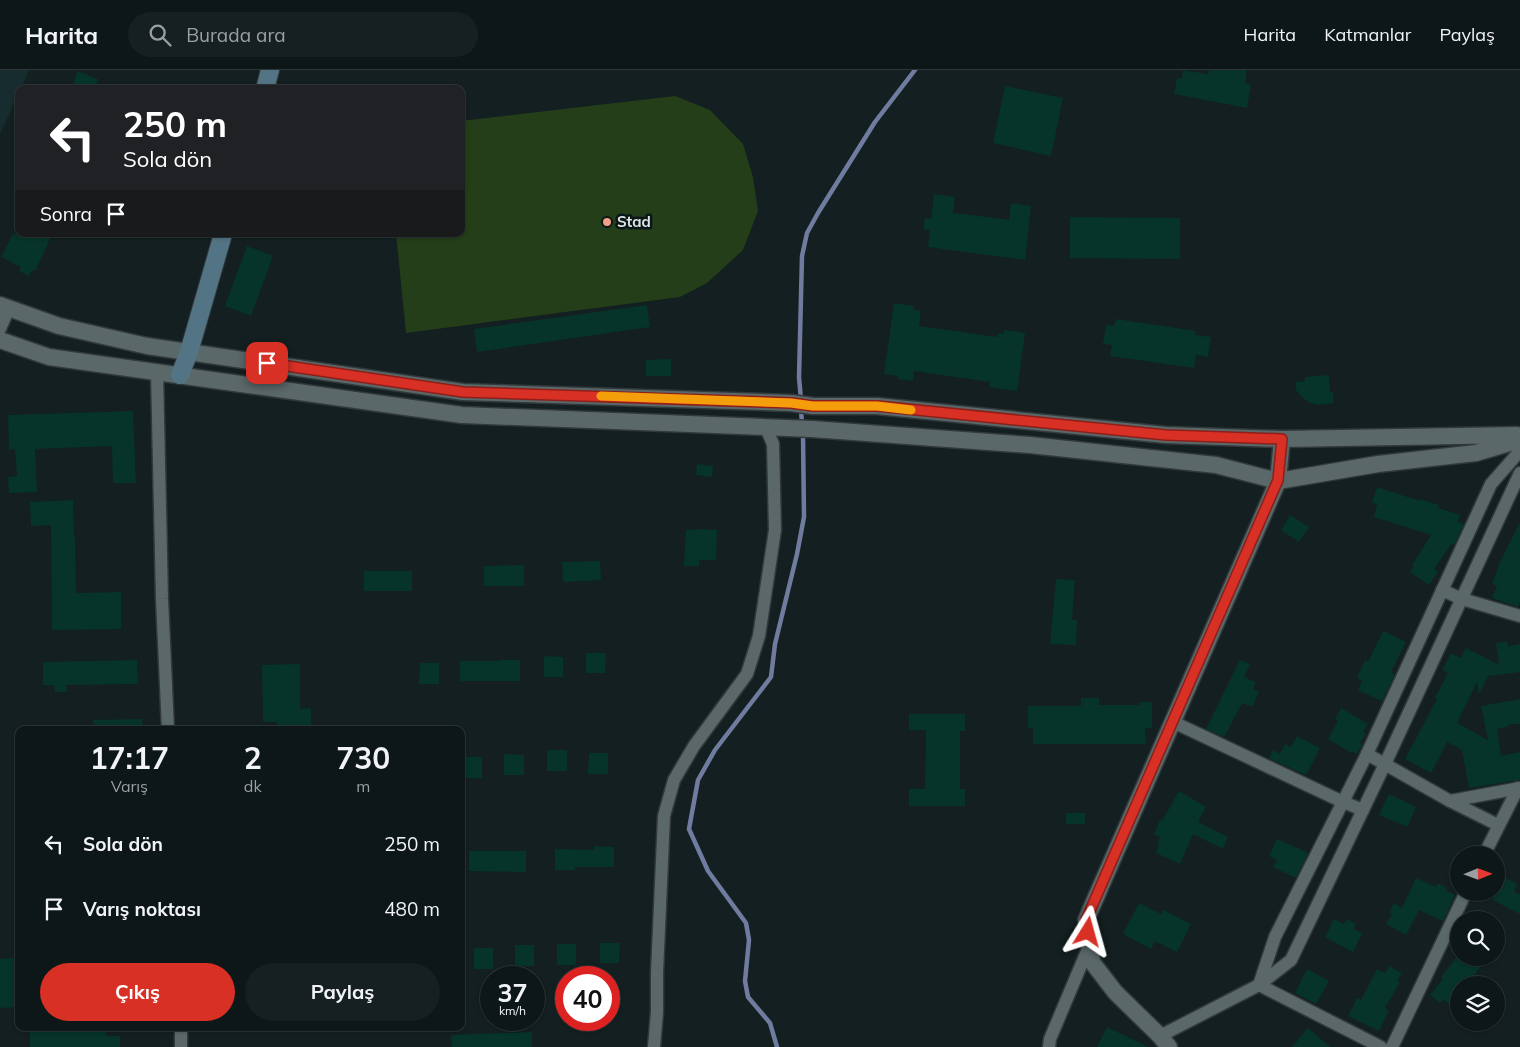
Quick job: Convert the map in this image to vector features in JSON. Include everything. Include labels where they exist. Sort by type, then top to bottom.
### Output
[{"type":"main road","points":[[266,85],[270,70]]},
{"type":"main road","points":[[180,375],[189,352],[222,237]]},
{"type":"street","points":[[0,329],[5,307],[59,326],[147,346],[463,392],[791,403],[813,406],[877,406],[1166,435],[1282,439],[1520,435]]},
{"type":"street","points":[[0,340],[49,357],[462,415],[812,429],[1030,445],[1216,465],[1278,480],[1378,464],[1476,453],[1520,440]]},
{"type":"street","points":[[157,372],[162,599],[168,726]]},
{"type":"street","points":[[654,1047],[664,816],[674,780],[694,746],[747,674],[759,636],[775,530],[773,444],[766,428]]},
{"type":"street","points":[[1282,439],[1278,480],[1086,920],[1092,962],[1115,992],[1164,1041],[1259,985],[1291,960],[1385,764],[1520,473]]},
{"type":"street","points":[[1259,985],[1275,937],[1367,754],[1491,484],[1520,451]]},
{"type":"street","points":[[1442,590],[1462,599],[1520,616]]},
{"type":"street","points":[[1173,722],[1363,810]]},
{"type":"street","points":[[1367,754],[1450,801],[1498,825]]},
{"type":"street","points":[[1450,801],[1519,788]]},
{"type":"street","points":[[1488,846],[1519,788]]},
{"type":"street","points":[[1392,1047],[1462,901]]},
{"type":"street","points":[[1049,1047],[1050,1039],[1090,944]]},
{"type":"street","points":[[1259,985],[1381,1047]]},
{"type":"street","points":[[181,1031],[181,1047]]},
{"type":"shaded area","points":[[0,70],[29,70],[23,85],[15,85],[15,102],[0,134]]},
{"type":"green space","name":"Stad","points":[[675,96],[710,110],[743,144],[753,177],[758,211],[743,250],[707,283],[680,297],[406,333],[396,237],[465,237],[465,121]]},
{"type":"building","points":[[1183,70],[1208,74],[1209,70],[1247,70],[1245,83],[1251,84],[1247,108],[1174,94],[1177,78],[1182,79]]},
{"type":"building","points":[[78,71],[98,79],[96,85],[73,85]]},
{"type":"building","points":[[1005,86],[1063,98],[1051,156],[993,143]]},
{"type":"building","points":[[934,194],[955,197],[953,213],[1009,220],[1011,203],[1031,206],[1025,260],[928,247],[930,230],[923,229],[925,218],[931,219]]},
{"type":"building","points":[[1070,217],[1180,218],[1180,259],[1070,258]]},
{"type":"building","points":[[13,234],[15,234],[15,237],[47,237],[50,239],[35,271],[32,270],[29,276],[19,271],[21,267],[1,257]]},
{"type":"building","points":[[247,246],[273,256],[251,316],[225,306]]},
{"type":"building","points":[[894,303],[914,306],[914,310],[921,311],[919,326],[997,337],[998,333],[1004,334],[1004,330],[1025,333],[1017,391],[989,387],[990,382],[914,371],[913,381],[898,379],[898,376],[884,374]]},
{"type":"building","points":[[647,305],[650,327],[477,352],[474,329]]},
{"type":"building","points":[[1116,319],[1196,331],[1195,335],[1211,337],[1208,357],[1196,355],[1194,368],[1110,356],[1112,345],[1103,344],[1106,325],[1114,326]]},
{"type":"building","points":[[671,359],[671,376],[646,376],[646,360]]},
{"type":"building","points":[[1329,375],[1330,392],[1333,392],[1334,403],[1318,405],[1310,403],[1296,390],[1296,382],[1305,381],[1305,377]]},
{"type":"building","points":[[133,411],[136,483],[113,483],[112,446],[35,449],[37,492],[9,493],[8,477],[17,476],[15,449],[9,450],[8,415]]},
{"type":"building","points":[[697,464],[713,466],[712,477],[696,475]]},
{"type":"building","points":[[1377,487],[1439,505],[1438,508],[1460,515],[1458,522],[1464,524],[1454,545],[1451,544],[1434,569],[1438,572],[1429,585],[1410,572],[1414,566],[1412,565],[1431,535],[1374,517],[1377,504],[1372,503]]},
{"type":"building","points":[[73,500],[76,593],[121,592],[121,629],[52,630],[51,525],[31,526],[30,502]]},
{"type":"building","points":[[1290,515],[1309,527],[1299,542],[1281,530]]},
{"type":"building","points":[[1520,522],[1520,601],[1518,607],[1492,598],[1497,586],[1492,584],[1500,562]]},
{"type":"building","points":[[686,530],[717,530],[716,560],[699,560],[699,566],[684,566]]},
{"type":"building","points":[[600,561],[601,580],[563,582],[562,562]]},
{"type":"building","points":[[524,565],[524,586],[484,586],[484,566]]},
{"type":"building","points":[[364,571],[412,571],[412,591],[364,591]]},
{"type":"building","points":[[1056,579],[1075,580],[1072,620],[1077,620],[1076,645],[1050,644]]},
{"type":"building","points":[[1383,631],[1406,642],[1391,672],[1395,674],[1382,701],[1358,690],[1362,681],[1357,678],[1365,660],[1368,662]]},
{"type":"building","points":[[1507,641],[1508,646],[1520,644],[1520,672],[1488,676],[1479,694],[1477,682],[1457,723],[1488,740],[1481,706],[1520,699],[1520,724],[1508,724],[1509,726],[1497,729],[1501,756],[1520,752],[1520,780],[1469,788],[1462,750],[1447,742],[1431,773],[1405,759],[1437,699],[1435,698],[1448,673],[1442,670],[1451,653],[1461,658],[1466,648],[1499,665],[1496,643]]},
{"type":"building","points":[[586,653],[606,653],[605,673],[586,673]]},
{"type":"building","points":[[544,656],[563,657],[563,677],[544,677]]},
{"type":"building","points":[[137,660],[138,684],[66,685],[67,692],[55,692],[54,685],[43,685],[43,662]]},
{"type":"building","points":[[520,660],[520,681],[460,681],[460,661]]},
{"type":"building","points":[[1240,660],[1250,664],[1244,677],[1256,682],[1253,689],[1259,692],[1252,707],[1242,703],[1224,737],[1206,729]]},
{"type":"building","points":[[420,663],[439,663],[439,684],[419,684]]},
{"type":"building","points":[[300,664],[300,709],[311,708],[311,726],[277,726],[277,722],[263,722],[262,665]]},
{"type":"building","points":[[1081,698],[1099,698],[1099,705],[1140,705],[1140,702],[1152,702],[1152,728],[1145,728],[1146,744],[1033,744],[1033,728],[1028,728],[1028,706],[1081,706]]},
{"type":"building","points":[[1341,708],[1368,724],[1363,731],[1366,734],[1360,743],[1362,745],[1357,754],[1352,751],[1351,753],[1328,739],[1338,721],[1335,719]]},
{"type":"building","points":[[909,714],[965,714],[965,731],[960,731],[960,789],[965,789],[965,806],[909,806],[909,789],[925,789],[926,730],[909,730]]},
{"type":"building","points":[[142,719],[143,726],[94,726],[93,720]]},
{"type":"building","points":[[1297,736],[1320,748],[1306,775],[1269,758],[1273,750],[1280,754],[1285,744],[1291,747]]},
{"type":"building","points":[[547,750],[567,750],[567,771],[547,771]]},
{"type":"building","points":[[589,753],[608,753],[608,774],[588,774]]},
{"type":"building","points":[[504,754],[524,755],[524,775],[504,775]]},
{"type":"building","points":[[465,757],[482,757],[482,778],[465,778]]},
{"type":"building","points":[[1179,791],[1206,807],[1198,822],[1228,837],[1223,849],[1193,834],[1180,864],[1156,853],[1160,837],[1154,834],[1160,820],[1162,821]]},
{"type":"building","points":[[1389,794],[1416,807],[1407,827],[1379,815]]},
{"type":"building","points":[[1066,813],[1085,813],[1085,824],[1066,824]]},
{"type":"building","points":[[1277,839],[1308,853],[1296,878],[1273,867],[1277,860],[1269,856]]},
{"type":"building","points":[[594,846],[614,847],[614,867],[575,867],[575,870],[555,870],[555,849],[594,850]]},
{"type":"building","points":[[469,851],[526,851],[526,872],[469,871]]},
{"type":"building","points":[[1505,877],[1517,884],[1514,891],[1520,895],[1520,914],[1495,901],[1505,901]]},
{"type":"building","points":[[1416,878],[1436,887],[1438,883],[1447,888],[1446,891],[1450,893],[1450,901],[1452,901],[1443,921],[1419,910],[1406,935],[1386,924],[1392,914],[1389,913],[1394,903],[1402,908]]},
{"type":"building","points":[[1139,903],[1161,914],[1163,910],[1191,924],[1177,952],[1155,941],[1151,949],[1123,934]]},
{"type":"building","points":[[1334,919],[1344,924],[1347,919],[1356,924],[1354,929],[1362,933],[1353,952],[1325,937]]},
{"type":"building","points":[[600,943],[620,943],[619,963],[600,963]]},
{"type":"building","points":[[557,944],[576,944],[576,965],[557,965]]},
{"type":"building","points":[[515,945],[534,945],[534,966],[515,966]]},
{"type":"building","points":[[474,948],[493,948],[493,966],[480,966],[480,969],[474,969]]},
{"type":"building","points":[[15,958],[15,1007],[0,1008],[0,959]]},
{"type":"building","points":[[1389,966],[1402,973],[1397,980],[1400,982],[1385,1008],[1389,1010],[1379,1031],[1348,1016],[1357,998],[1361,1000],[1377,969],[1385,973]]},
{"type":"building","points":[[1450,966],[1481,966],[1474,976],[1450,976],[1450,1005],[1443,999],[1440,1003],[1430,995],[1443,979],[1441,977]]},
{"type":"building","points":[[1307,969],[1329,981],[1316,1004],[1295,993]]},
{"type":"building","points":[[1107,1027],[1148,1047],[1097,1047]]},
{"type":"building","points":[[1308,1028],[1330,1047],[1292,1047]]},
{"type":"building","points":[[30,1031],[106,1031],[106,1036],[120,1036],[120,1047],[30,1047]]},
{"type":"building","points":[[532,1032],[532,1047],[452,1047],[451,1035]]},
{"type":"waterway","points":[[801,400],[799,377],[802,256],[807,233],[875,122],[915,70]]},
{"type":"waterway","points":[[801,408],[802,425]]},
{"type":"waterway","points":[[777,1047],[770,1023],[748,997],[745,981],[749,940],[746,923],[708,871],[689,829],[698,780],[715,750],[771,677],[775,644],[804,517],[803,433]]},
{"type":"slow traffic","points":[[601,396],[791,403],[813,406],[877,406],[911,410]]},
{"type":"place","name":"Stad","points":[[607,222]]},
{"type":"route","points":[[267,363],[463,392],[791,403],[813,406],[877,406],[1166,435],[1282,439],[1278,480],[1086,920],[1088,932]]}]
